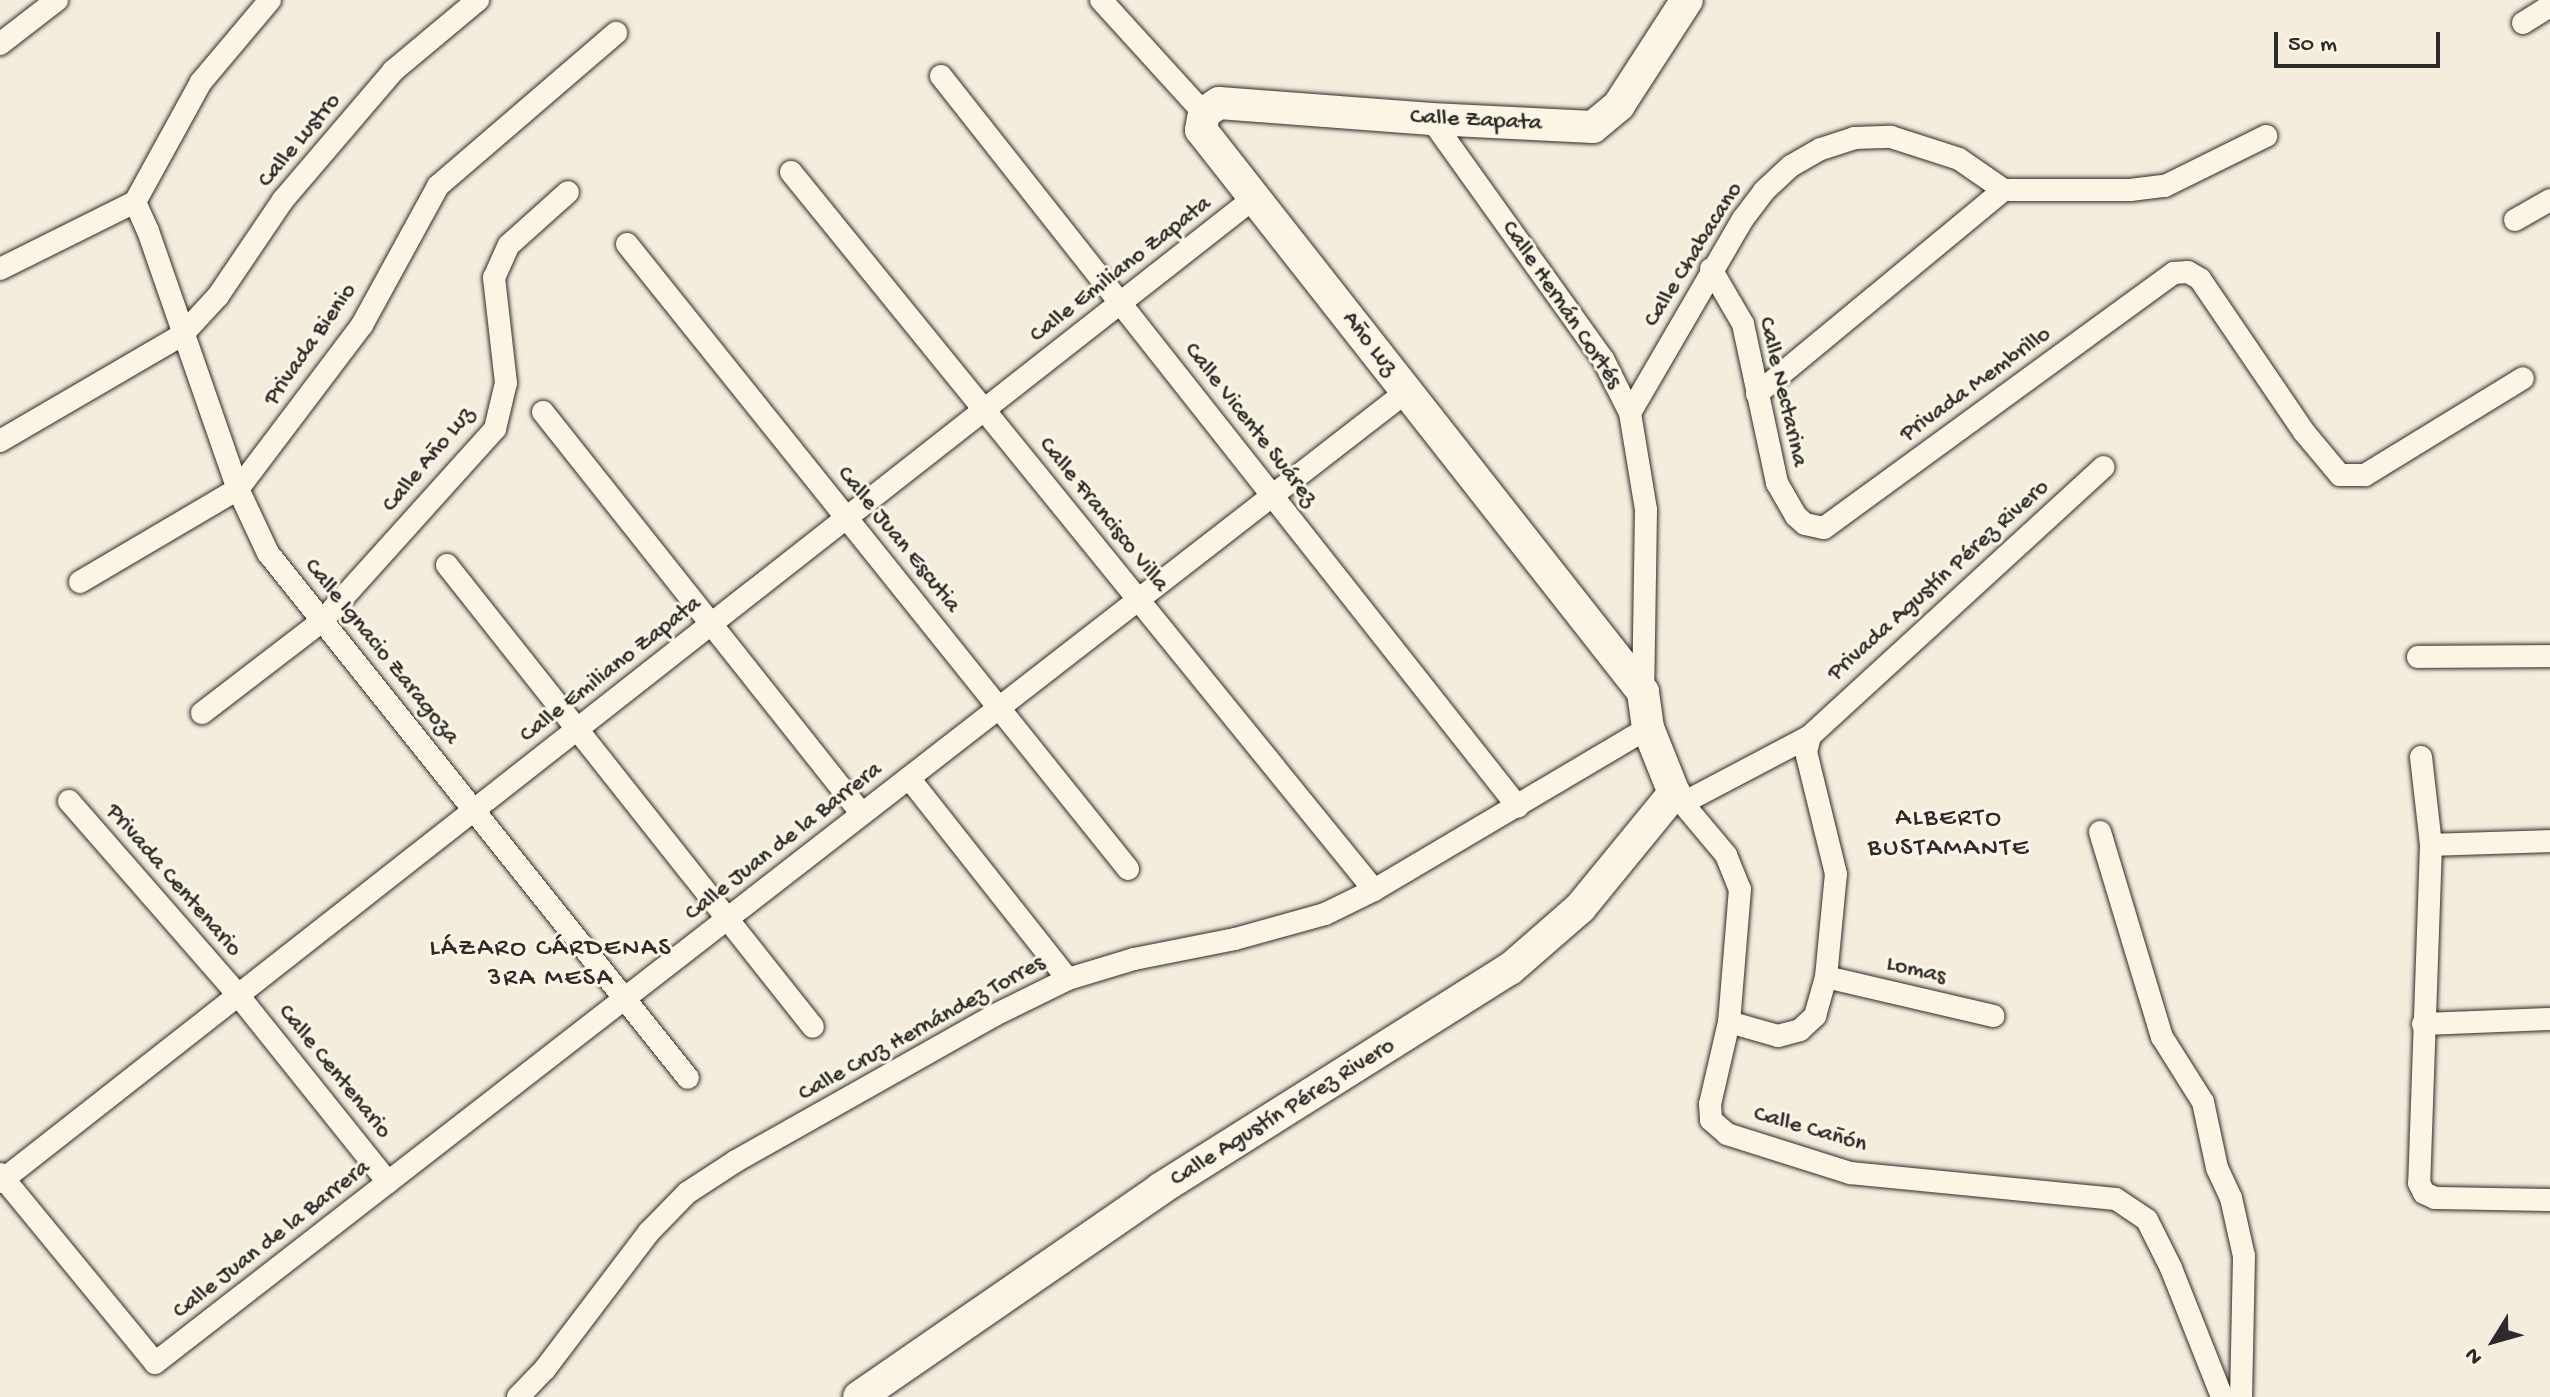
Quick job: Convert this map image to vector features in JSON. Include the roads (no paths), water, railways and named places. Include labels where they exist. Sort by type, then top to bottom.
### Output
[{"type":"main road","name":"Calle Zapata","points":[[1204,113],[1219,103],[1593,127],[1619,105],[1687,0]]},
{"type":"main road","name":"Año Luz","points":[[1204,113],[1201,130],[1643,692]]},
{"type":"main road","name":"Calle Hernán Cortés","points":[[1643,692],[1648,728],[1678,798]]},
{"type":"main road","name":"Calle Agustín Pérez Rivero","points":[[859,1397],[1160,1189],[1510,969],[1580,908],[1678,798]]},
{"type":"street","points":[[0,44],[57,0]]},
{"type":"street","points":[[0,269],[135,202],[201,82],[270,0]]},
{"type":"street","name":"Calle Lustro","points":[[0,441],[182,335],[218,296],[283,200],[393,71],[478,0]]},
{"type":"street","name":"Año Luz","points":[[1101,0],[1204,113]]},
{"type":"street","points":[[2523,23],[2550,6]]},
{"type":"street","name":"Privada Bienio","points":[[80,582],[238,489],[362,325],[438,186],[616,33]]},
{"type":"street","name":"Calle Vicente Suárez","points":[[941,76],[1518,807]]},
{"type":"street","name":"Calle Hernán Cortés","points":[[1431,119],[1603,359],[1630,413],[1646,510],[1643,692]]},
{"type":"street","points":[[1757,394],[2004,190],[2130,190],[2165,186],[2266,136]]},
{"type":"street","name":"Calle Chabacano","points":[[1630,413],[1711,269],[1764,191],[1791,166],[1821,149],[1854,138],[1891,137],[1959,159],[2004,190]]},
{"type":"street","name":"Calle Francisco Villa","points":[[791,172],[1374,890]]},
{"type":"street","name":"Calle Año Luz","points":[[202,713],[323,620],[495,429],[506,383],[494,278],[509,245],[568,192]]},
{"type":"street","name":"Calle Emiliano Zapata","points":[[1,1178],[1254,198]]},
{"type":"street","points":[[2515,220],[2550,200]]},
{"type":"street","name":"Calle Ignacio Zaragoza","points":[[135,202],[148,231],[238,489],[268,553],[688,1078]]},
{"type":"street","name":"Calle Juan Escutia","points":[[627,244],[1128,869]]},
{"type":"street","name":"Calle Nectarina","points":[[1711,269],[1743,324],[1777,483],[1796,516],[1805,524]]},
{"type":"street","name":"Privada Membrillo","points":[[1805,524],[1824,528],[2174,273],[2188,272],[2200,279],[2304,432],[2340,475],[2365,475],[2523,378]]},
{"type":"street","name":"Calle Juan de la Barrera","points":[[1,1178],[155,1363],[1406,392]]},
{"type":"street","points":[[543,412],[862,814]]},
{"type":"street","name":"Privada Agustín Pérez Rivero","points":[[1810,736],[2104,467]]},
{"type":"street","points":[[447,565],[813,1027]]},
{"type":"street","points":[[2418,657],[2550,656]]},
{"type":"street","name":"Calle Cruz Hernández Torres","points":[[518,1397],[545,1369],[649,1232],[687,1193],[736,1161],[980,1023],[1068,979],[1134,959],[1235,939],[1325,914],[1374,890],[1648,728]]},
{"type":"street","points":[[1729,1022],[1778,1036],[1800,1030],[1815,1016],[1826,977],[1836,874],[1806,752],[1810,736]]},
{"type":"street","name":"Calle Agustín Pérez Rivero","points":[[1678,798],[1810,736]]},
{"type":"street","points":[[2421,757],[2431,845],[2419,1183],[2424,1193],[2435,1198],[2550,1200]]},
{"type":"street","points":[[909,778],[1068,979]]},
{"type":"street","name":"Calle Cañón","points":[[1678,798],[1726,855],[1740,889],[1729,1022],[1710,1104],[1711,1120],[1727,1134],[1850,1173],[2116,1199],[2147,1220],[2171,1268],[2222,1397]]},
{"type":"street","name":"Privada Centenario","points":[[69,801],[238,995]]},
{"type":"street","points":[[2100,832],[2162,1037],[2203,1102],[2217,1168],[2231,1198],[2244,1256],[2241,1397]]},
{"type":"street","points":[[2431,845],[2550,841]]},
{"type":"street","name":"Lomas","points":[[1826,977],[1994,1016]]},
{"type":"street","name":"Calle Centenario","points":[[238,995],[388,1182]]},
{"type":"street","points":[[2423,1024],[2550,1019]]},
{"type":"district","name":"ALBERTO BUSTAMANTE","points":[[1949,835]]},
{"type":"district","name":"LÁZARO CÁRDENAS 3RA MESA","points":[[551,965]]}]
